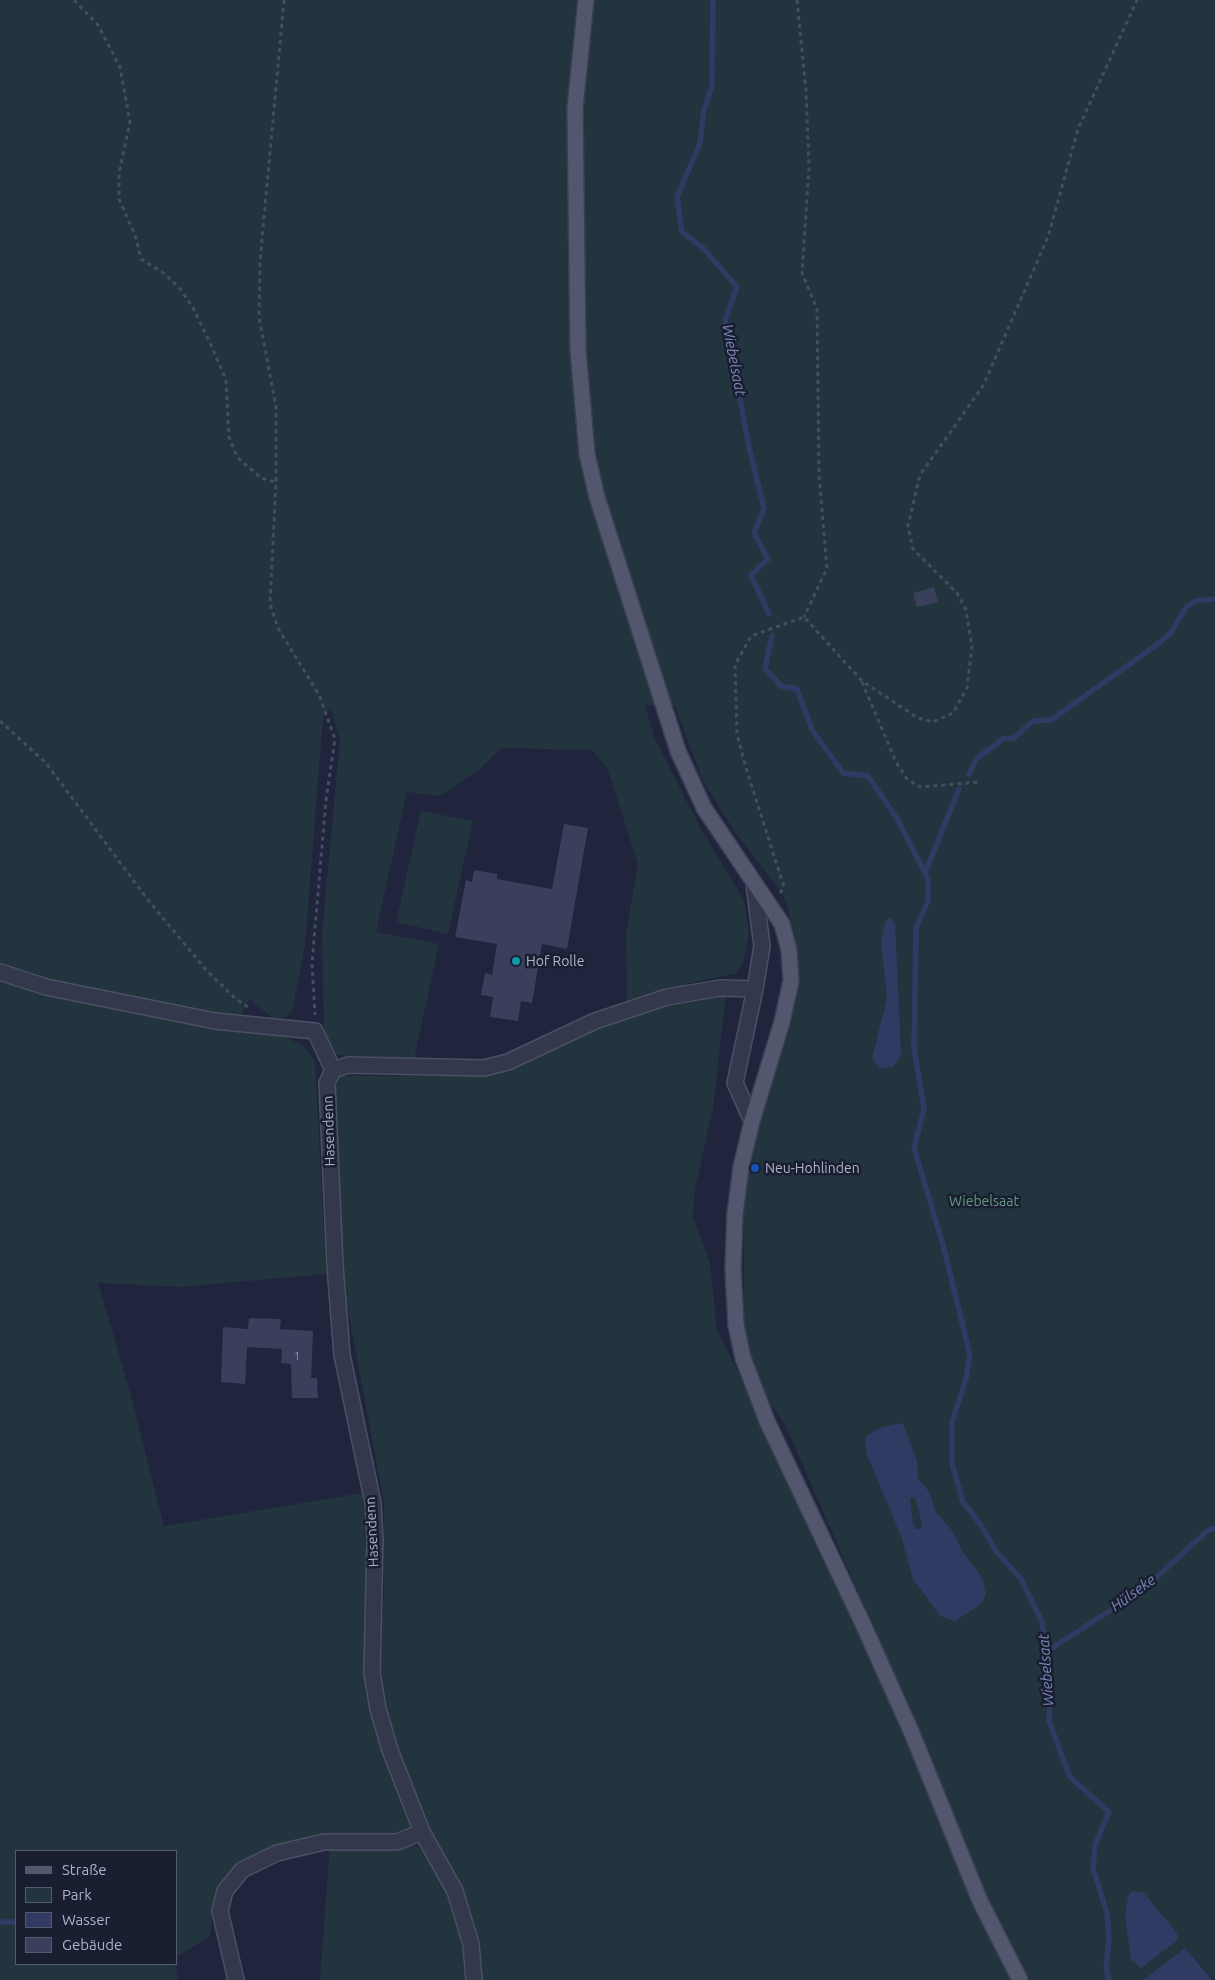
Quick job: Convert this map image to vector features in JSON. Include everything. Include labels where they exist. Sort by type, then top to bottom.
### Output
[{"type":"main road","points":[[586,0],[575,108],[578,350],[582,417],[587,454],[597,497],[678,751],[704,808],[782,924],[789,950],[791,981],[782,1022],[752,1122],[741,1167],[734,1223],[733,1269],[736,1325],[744,1358],[766,1422],[863,1624],[911,1731],[980,1901],[1010,1964],[1020,1980]]},
{"type":"street","points":[[752,1122],[735,1083],[762,946],[754,884]]},
{"type":"street","points":[[0,972],[46,988],[215,1021],[315,1031],[332,1070],[348,1065],[484,1068],[508,1062],[595,1021],[667,997],[720,988],[755,989]]},
{"type":"street","name":"Hasendenn","points":[[332,1070],[327,1083],[335,1266],[342,1355],[373,1503],[376,1540],[372,1673],[378,1709],[390,1750],[422,1832],[455,1891],[471,1944],[474,1980]]},
{"type":"street","points":[[236,1980],[220,1911],[225,1891],[242,1870],[278,1853],[324,1842],[397,1842],[422,1832]]},
{"type":"path","points":[[74,0],[98,25],[120,67],[130,122],[119,173],[119,199],[135,235],[141,259],[165,274],[181,290],[211,345],[226,380],[229,437],[237,457],[261,478],[276,482]]},
{"type":"path","points":[[284,0],[260,261],[259,317],[276,407],[276,482],[270,604],[278,628],[320,695],[335,739],[326,800],[312,963],[315,1031]]},
{"type":"path","points":[[771,906],[784,887],[737,734],[735,665],[751,636],[804,617],[827,568],[819,476],[817,308],[802,273],[809,166],[806,91],[797,0]]},
{"type":"path","points":[[804,617],[862,681],[918,718],[933,722],[953,713],[966,688],[972,646],[966,610],[957,593],[913,549],[908,526],[920,475],[983,386],[1048,237],[1078,129],[1137,0]]},
{"type":"path","points":[[862,681],[896,762],[907,779],[920,787],[979,782]]},
{"type":"path","points":[[0,720],[46,763],[148,900],[207,971],[236,999],[251,1008]]},
{"type":"green space","points":[[0,0],[1215,0],[1215,1980],[1185,1948],[1143,1980],[1027,1980],[985,1899],[907,1704],[785,1424],[769,1402],[744,1338],[744,1200],[759,1124],[791,1024],[800,980],[795,935],[784,896],[733,829],[703,781],[675,706],[645,705],[654,737],[700,827],[744,900],[749,933],[742,966],[735,974],[702,980],[627,1001],[626,933],[638,864],[608,770],[592,750],[501,748],[480,769],[440,796],[407,792],[376,932],[439,944],[414,1060],[335,1055],[327,1047],[324,1034],[322,934],[340,740],[331,708],[323,717],[305,945],[292,1012],[286,1017],[273,1018],[249,999],[235,1028],[279,1033],[303,1046],[315,1061],[326,1274],[181,1287],[98,1283],[129,1388],[164,1526],[362,1493],[368,1575],[365,1670],[369,1707],[381,1750],[415,1827],[396,1837],[325,1838],[229,1878],[216,1895],[210,1936],[178,1956],[178,1850],[15,1850],[15,1965],[175,1965],[178,1980],[0,1980]]},
{"type":"green space","points":[[421,811],[473,821],[448,934],[396,922]]},
{"type":"green space","points":[[726,995],[713,1108],[695,1189],[693,1216],[710,1263],[717,1331],[761,1416],[906,1733],[949,1847],[1012,1980],[481,1980],[474,1922],[458,1884],[426,1823],[394,1746],[379,1672],[384,1590],[384,1504],[340,1266],[333,1094],[340,1076],[486,1076],[506,1071],[604,1022],[682,1000]]},
{"type":"green space","points":[[330,1845],[425,1846],[458,1915],[467,1949],[468,1980],[320,1980]]},
{"type":"water","points":[[890,917],[895,924],[901,1055],[893,1067],[879,1068],[872,1059],[887,998],[881,941],[885,922]]},
{"type":"water","points":[[903,1423],[917,1461],[918,1478],[930,1493],[935,1511],[953,1532],[963,1552],[983,1579],[986,1595],[980,1605],[955,1621],[940,1616],[913,1579],[901,1536],[867,1455],[865,1437],[882,1427]],"holes":[[[910,1498],[915,1498],[922,1524],[920,1529],[916,1529],[913,1524]]]},
{"type":"water","points":[[1132,1891],[1144,1893],[1177,1933],[1178,1940],[1141,1968],[1131,1960],[1125,1915],[1128,1897]]},
{"type":"water","points":[[1185,1948],[1213,1980],[1143,1980]]},
{"type":"building","points":[[934,587],[938,602],[917,607],[913,593]]},
{"type":"building","points":[[564,824],[588,828],[567,949],[542,944],[532,1003],[521,1001],[518,1021],[490,1017],[493,997],[481,995],[485,973],[492,975],[497,944],[455,937],[466,880],[472,882],[474,870],[497,874],[497,879],[552,889]]},
{"type":"building","points":[[249,1318],[281,1319],[280,1329],[313,1331],[311,1378],[317,1378],[318,1398],[292,1398],[291,1364],[281,1363],[282,1349],[247,1347],[245,1384],[221,1382],[223,1327],[248,1329]]},
{"type":"waterway","name":"Wiebelsaat","points":[[713,0],[712,86],[704,110],[700,143],[677,197],[682,232],[703,248],[737,287],[725,320],[749,447],[764,508],[754,533],[768,559],[751,575],[769,614]]},
{"type":"waterway","points":[[969,774],[976,759],[1003,739],[1014,738],[1033,721],[1051,720],[1151,649],[1170,634],[1187,606],[1196,601],[1215,599]]},
{"type":"waterway","name":"Wiebelsaat","points":[[772,636],[765,669],[781,686],[797,689],[812,730],[843,773],[868,776],[898,820],[928,879],[928,901],[916,928],[914,1049],[924,1109],[914,1148],[943,1245],[970,1355],[966,1379],[952,1422],[952,1464],[963,1502],[981,1525],[995,1550],[1021,1579],[1042,1622],[1050,1690],[1049,1721],[1070,1777],[1109,1812],[1095,1845],[1093,1868],[1107,1913],[1109,1938],[1106,1968],[1109,1980]]},
{"type":"waterway","points":[[925,873],[959,789]]},
{"type":"waterway","name":"Hülseke","points":[[1046,1652],[1145,1588],[1207,1531],[1215,1528]]},
{"type":"waterway","points":[[0,1922],[15,1922]]},
{"type":"place","name":"Hof Rolle","points":[[516,961]]},
{"type":"place","name":"Neu-Hohlinden","points":[[755,1168]]}]
